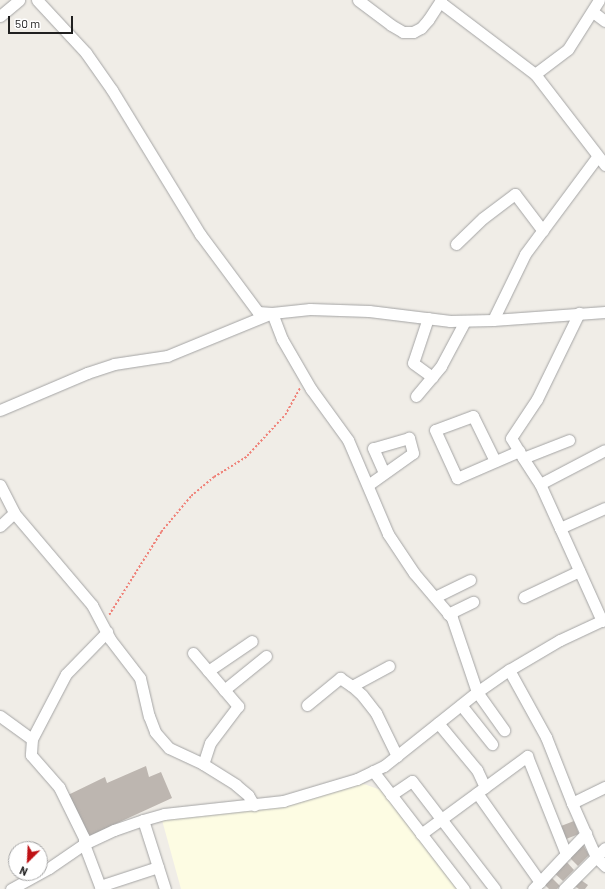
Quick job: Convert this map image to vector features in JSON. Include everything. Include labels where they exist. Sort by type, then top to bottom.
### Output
[{"type":"street","points":[[0,16],[19,0]]},
{"type":"street","points":[[37,0],[86,53],[112,90],[204,240],[258,312],[272,313],[310,309],[369,311],[428,318],[465,320],[493,320],[605,312]]},
{"type":"street","points":[[358,0],[391,25],[403,32],[413,32],[421,28],[440,1],[535,74],[601,161],[525,254],[493,320]]},
{"type":"street","points":[[535,74],[568,49],[593,12],[599,0]]},
{"type":"street","points":[[593,12],[605,21]]},
{"type":"street","points":[[456,244],[482,218],[516,194],[543,231]]},
{"type":"street","points":[[272,313],[282,339],[306,378],[348,440],[388,534],[414,573],[452,618],[477,692],[504,730]]},
{"type":"street","points":[[0,410],[87,373],[114,364],[167,356],[272,313]]},
{"type":"street","points":[[11,889],[49,868],[84,844],[114,830],[143,820],[164,814],[254,805],[283,800],[306,795],[357,779],[397,756],[477,692],[508,670],[560,640],[603,620],[540,484],[511,438],[537,399],[579,313]]},
{"type":"street","points":[[428,318],[413,363],[432,377]]},
{"type":"street","points":[[416,396],[441,366],[465,320]]},
{"type":"street","points":[[495,461],[473,416],[435,430],[457,478],[495,461],[568,440]]},
{"type":"street","points":[[540,484],[605,450]]},
{"type":"street","points":[[368,484],[384,473]]},
{"type":"street","points":[[0,485],[14,513],[92,605],[105,628],[140,678],[154,732],[169,748],[203,764],[236,785],[248,795],[254,805]]},
{"type":"street","points":[[560,528],[605,508]]},
{"type":"street","points":[[0,526],[14,513]]},
{"type":"street","points":[[524,598],[579,571]]},
{"type":"street","points":[[435,598],[470,580]]},
{"type":"street","points":[[448,614],[473,602]]},
{"type":"street","points":[[105,628],[66,674],[32,739],[31,755],[59,787],[84,838],[84,844],[100,888],[158,867]]},
{"type":"street","points":[[208,671],[252,641]]},
{"type":"street","points":[[194,653],[238,706],[210,744],[203,764]]},
{"type":"street","points":[[224,690],[266,656]]},
{"type":"street","points":[[352,686],[389,666]]},
{"type":"street","points":[[508,670],[546,737],[596,858],[605,866]]},
{"type":"street","points":[[307,705],[340,678],[352,686],[376,713],[397,756]]},
{"type":"street","points":[[461,705],[492,744]]},
{"type":"street","points":[[0,716],[32,739]]},
{"type":"street","points":[[438,723],[477,770],[481,790],[536,885],[586,833]]},
{"type":"street","points":[[421,834],[527,756],[566,854]]},
{"type":"street","points":[[373,771],[464,889]]},
{"type":"street","points":[[391,795],[412,781],[495,889]]},
{"type":"street","points":[[572,803],[605,787]]},
{"type":"street","points":[[143,820],[165,889]]},
{"type":"street","points":[[564,889],[605,848]]},
{"type":"path","points":[[105,628],[161,532],[191,496],[214,477],[247,456],[269,433],[284,415],[306,378]]},
{"type":"shaded area","points":[[358,782],[381,790],[459,889],[181,889],[162,820]]},
{"type":"building","points":[[146,766],[149,777],[161,772],[172,798],[87,837],[68,795],[105,777],[107,783]]},
{"type":"building","points":[[574,821],[579,834],[566,839],[561,826]]},
{"type":"building","points":[[582,843],[589,855],[578,866],[569,857]]},
{"type":"building","points":[[565,860],[574,870],[563,881],[553,872]]},
{"type":"building","points":[[551,877],[560,886],[557,889],[549,889],[544,884]]},
{"type":"building","points":[[578,878],[588,885],[585,889],[579,889],[573,885]]}]
